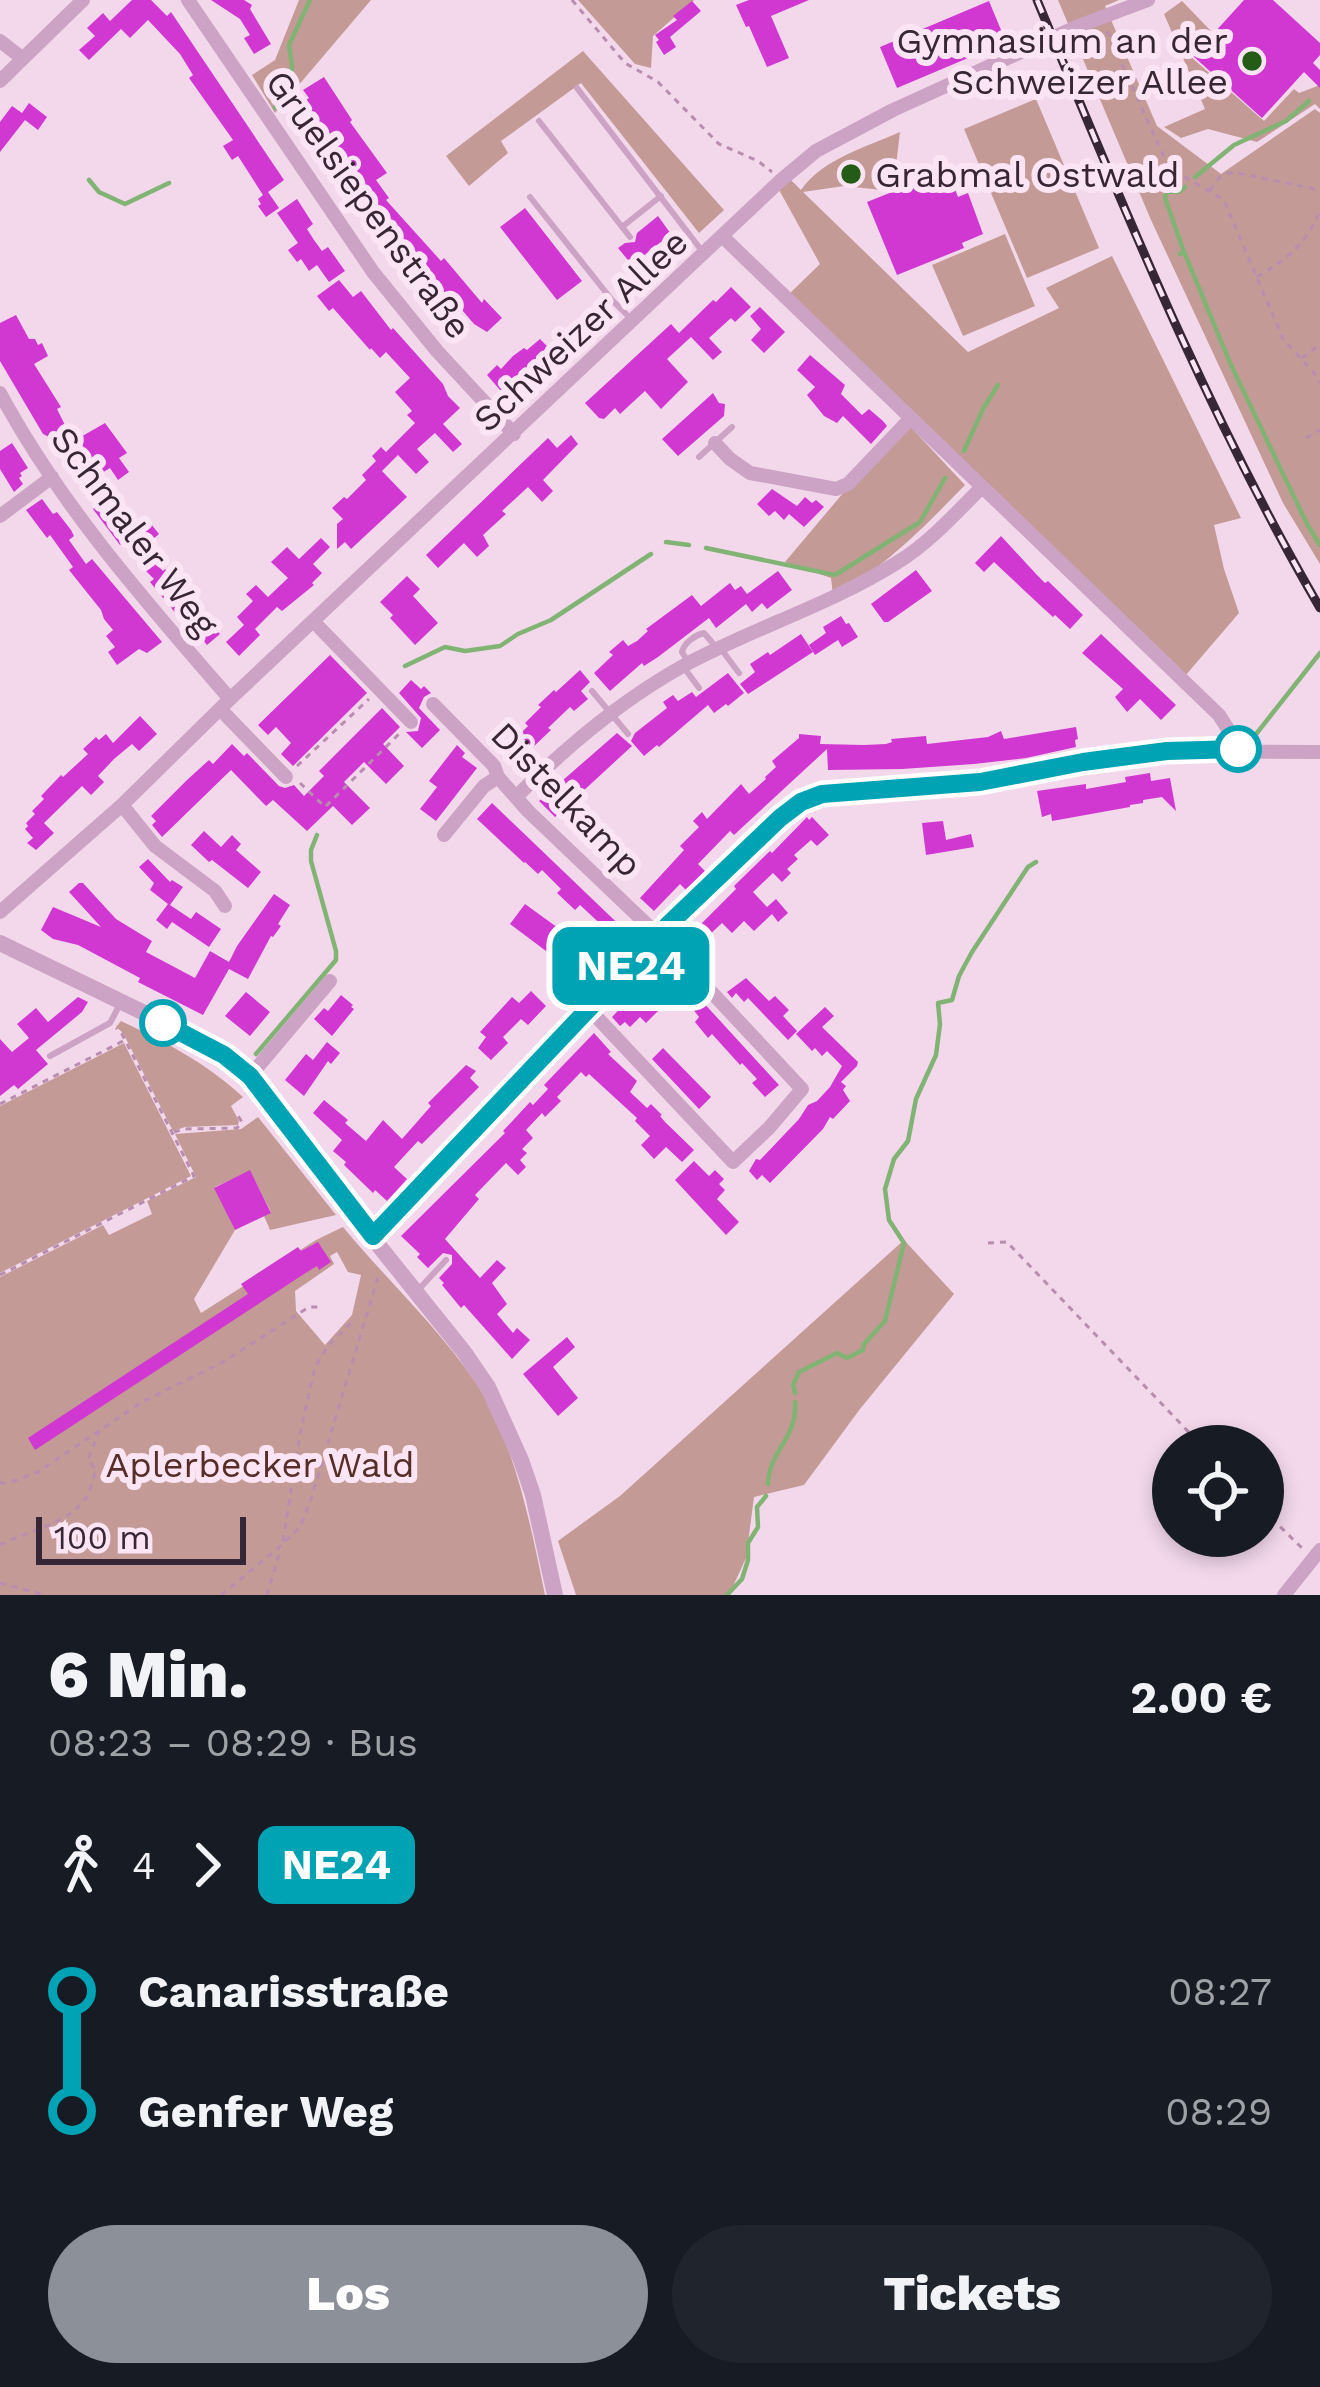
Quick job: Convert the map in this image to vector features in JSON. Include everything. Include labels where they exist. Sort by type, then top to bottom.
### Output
[{"type":"street","points":[[0,81],[82,0]]},
{"type":"street","name":"Gruelsiepenstraße","points":[[188,0],[363,259],[437,351],[514,434]]},
{"type":"street","name":"Schweizer Allee","points":[[0,912],[122,805],[816,151],[1037,44],[1148,0]]},
{"type":"street","points":[[0,41],[22,58]]},
{"type":"street","points":[[723,237],[1219,716],[1231,734],[1233,749]]},
{"type":"street","name":"Schmaler Weg","points":[[0,393],[91,532],[286,777]]},
{"type":"street","points":[[715,443],[751,473],[836,489],[848,484],[910,419]]},
{"type":"street","points":[[0,516],[52,477]]},
{"type":"street","points":[[516,796],[610,713],[686,665],[837,597],[902,560],[981,488]]},
{"type":"street","points":[[314,622],[411,722]]},
{"type":"street","name":"Distelkamp","points":[[433,704],[802,1090],[733,1162],[590,1010]]},
{"type":"street","points":[[373,1236],[658,935],[801,802],[822,794],[969,783],[1167,751],[1320,752]]},
{"type":"street","points":[[444,836],[484,786],[498,777]]},
{"type":"street","points":[[122,805],[155,846],[214,891],[225,906]]},
{"type":"street","points":[[0,943],[196,1039],[250,1076],[488,1387],[532,1495],[555,1595]]},
{"type":"street","points":[[250,1076],[329,982]]},
{"type":"street","points":[[1284,1595],[1316,1554]]},
{"type":"lane","points":[[577,88],[704,254]]},
{"type":"lane","points":[[539,122],[630,237]]},
{"type":"lane","points":[[622,227],[661,196]]},
{"type":"lane","points":[[530,197],[633,321]]},
{"type":"lane","points":[[699,457],[732,427]]},
{"type":"lane","points":[[699,688],[682,652],[698,634],[704,633],[739,673]]},
{"type":"lane","points":[[592,692],[628,734]]},
{"type":"lane","points":[[50,1056],[110,1023],[121,1003]]},
{"type":"lane","points":[[416,1291],[446,1260]]},
{"type":"path","points":[[572,0],[625,63],[658,82],[719,144],[758,161],[780,181]]},
{"type":"path","points":[[1101,19],[1169,168],[1224,200],[1283,339],[1320,383]]},
{"type":"path","points":[[1209,192],[1220,177],[1233,172],[1320,190]]},
{"type":"path","points":[[1257,277],[1291,256],[1320,211]]},
{"type":"path","points":[[1301,359],[1320,344]]},
{"type":"path","points":[[1306,438],[1320,430]]},
{"type":"path","points":[[379,689],[290,773],[325,808],[411,722]]},
{"type":"path","points":[[0,1275],[194,1176],[125,1040],[110,1023]]},
{"type":"path","points":[[0,1104],[125,1040]]},
{"type":"path","points":[[172,1133],[237,1128],[242,1122],[236,1113]]},
{"type":"path","points":[[988,1243],[1006,1242],[1182,1425]]},
{"type":"path","points":[[221,1595],[300,1527],[388,1256]]},
{"type":"path","points":[[0,1484],[38,1472],[142,1402],[223,1362],[309,1307],[323,1307]]},
{"type":"path","points":[[267,1595],[282,1545],[315,1366],[353,1321]]},
{"type":"path","points":[[0,1545],[58,1519],[88,1496],[96,1470],[88,1460],[100,1430]]},
{"type":"path","points":[[1284,1527],[1316,1554]]},
{"type":"path","points":[[0,1583],[45,1595]]},
{"type":"green space","points":[[299,0],[371,0],[275,113],[252,75],[275,60]]},
{"type":"green space","points":[[578,0],[694,0],[653,36],[651,68],[635,64]]},
{"type":"green space","points":[[1058,0],[1119,0],[1105,6],[1157,126],[1221,174],[1315,109],[1320,113],[1320,564],[1283,503],[1151,220]]},
{"type":"green space","points":[[1182,1],[1211,31],[1190,56],[1264,121],[1294,89],[1299,93],[1320,85],[1320,109],[1315,104],[1257,142],[1208,129],[1181,138],[1164,127],[1205,109],[1164,14]]},
{"type":"green space","points":[[583,51],[724,210],[699,233],[581,83],[501,141],[508,153],[469,186],[446,156]]},
{"type":"green space","points":[[1036,99],[1099,248],[1027,278],[964,129]]},
{"type":"green space","points":[[900,132],[895,174],[882,190],[844,186],[803,192],[968,352],[1059,308],[1046,288],[1112,256],[1241,518],[1214,525],[1239,613],[1185,676],[787,296],[820,264],[778,188],[789,178],[801,190],[833,162]]},
{"type":"green space","points":[[1005,234],[1035,306],[963,336],[932,265]]},
{"type":"green space","points":[[908,424],[965,485],[886,560],[833,595],[831,578],[785,562]]},
{"type":"green space","points":[[121,1021],[185,1054],[243,1097],[231,1106],[238,1125],[173,1131],[116,1027]]},
{"type":"green space","points":[[124,1043],[191,1176],[0,1273],[0,1106]]},
{"type":"green space","name":"Aplerbecker Wald","points":[[258,1117],[336,1215],[270,1230],[264,1216],[271,1212],[250,1171],[215,1187],[235,1230],[194,1299],[201,1313],[343,1227],[445,1342],[490,1406],[520,1486],[545,1595],[0,1595],[0,1277],[103,1225],[109,1235],[152,1214],[147,1201],[196,1177],[175,1134],[241,1129]],"holes":[[[337,1252],[348,1272],[361,1275],[352,1315],[325,1345],[296,1311],[295,1291],[334,1264],[330,1256]]]},
{"type":"green space","points":[[904,1240],[954,1294],[804,1485],[754,1497],[746,1558],[729,1595],[576,1595],[558,1541],[620,1496]]},
{"type":"building","points":[[132,0],[151,0],[167,16],[171,12],[284,180],[268,192],[279,208],[266,217],[258,206],[263,195],[238,156],[232,160],[223,146],[233,140],[189,78],[193,75],[180,54],[148,20],[130,38],[121,29],[89,60],[79,50],[95,36],[87,28],[103,13],[110,21]]},
{"type":"building","points":[[211,0],[244,0],[252,5],[271,44],[254,54],[240,19]]},
{"type":"building","points":[[749,0],[809,0],[771,16],[789,58],[767,67],[736,5]]},
{"type":"building","points":[[1244,0],[1273,0],[1320,43],[1320,55],[1313,63],[1320,70],[1320,88],[1304,72],[1262,118],[1193,56]]},
{"type":"building","points":[[692,1],[701,11],[670,37],[676,47],[664,55],[655,35],[677,20],[673,16]]},
{"type":"building","points":[[989,1],[1006,42],[897,88],[880,47]]},
{"type":"building","points":[[324,77],[387,173],[376,180],[386,200],[482,303],[484,299],[502,318],[487,332],[454,304],[428,272],[422,276],[405,258],[395,267],[347,198],[365,184],[351,162],[331,175],[289,112],[309,98],[303,90]]},
{"type":"building","points":[[29,103],[47,117],[38,130],[25,120],[0,152],[0,122],[12,106],[22,113]]},
{"type":"building","points":[[944,161],[958,197],[968,193],[983,234],[962,243],[964,248],[897,275],[867,202],[937,174],[934,166]]},
{"type":"building","points":[[297,199],[313,224],[307,229],[314,240],[322,251],[328,247],[345,271],[329,282],[317,265],[309,271],[288,250],[298,243],[277,213]]},
{"type":"building","points":[[525,208],[582,281],[557,300],[500,227]]},
{"type":"building","points":[[658,216],[671,234],[632,265],[618,248],[635,242],[637,233]]},
{"type":"building","points":[[339,280],[353,297],[361,291],[443,384],[460,408],[443,424],[462,444],[453,452],[435,433],[417,449],[429,462],[416,474],[398,455],[382,471],[407,497],[351,549],[345,542],[337,549],[337,524],[343,519],[332,508],[366,480],[362,475],[376,461],[372,456],[381,447],[386,452],[415,423],[407,415],[412,411],[395,392],[410,378],[386,352],[380,358],[370,350],[317,296]]},
{"type":"building","points":[[731,287],[751,307],[709,338],[722,352],[713,360],[691,337],[667,359],[688,382],[661,409],[645,391],[620,414],[615,408],[604,419],[585,403],[671,324],[679,333]]},
{"type":"building","points":[[760,307],[785,332],[764,353],[751,340],[761,329],[750,316]]},
{"type":"building","points":[[16,315],[29,339],[42,343],[48,356],[34,364],[61,407],[57,409],[72,439],[105,423],[127,453],[119,458],[129,472],[118,480],[110,468],[89,481],[82,470],[79,473],[56,433],[43,434],[0,361],[0,323]]},
{"type":"building","points":[[540,339],[551,350],[501,391],[487,375]]},
{"type":"building","points":[[810,355],[845,385],[841,394],[862,415],[869,409],[887,426],[871,444],[843,416],[837,423],[824,416],[807,395],[815,387],[797,370]]},
{"type":"building","points":[[713,393],[725,404],[724,416],[678,456],[662,439]]},
{"type":"building","points":[[571,435],[578,444],[543,480],[553,491],[542,502],[528,487],[483,535],[489,546],[477,557],[464,543],[438,568],[426,555],[548,438],[557,448]]},
{"type":"building","points":[[12,443],[28,468],[20,473],[23,484],[14,492],[0,469],[0,451]]},
{"type":"building","points":[[772,489],[797,506],[805,497],[824,507],[804,527],[789,514],[784,520],[775,511],[769,516],[757,504]]},
{"type":"building","points":[[113,493],[125,509],[120,513],[138,535],[151,524],[159,534],[138,552],[127,539],[120,545],[93,509]]},
{"type":"building","points":[[42,499],[71,530],[74,536],[69,540],[86,564],[92,559],[162,642],[147,653],[139,649],[117,665],[108,652],[115,647],[106,636],[113,630],[50,535],[47,538],[26,510]]},
{"type":"building","points":[[1001,536],[1083,615],[1070,629],[994,562],[984,572],[975,563]]},
{"type":"building","points":[[321,538],[330,547],[313,564],[322,573],[314,585],[282,611],[277,607],[255,629],[260,635],[239,656],[226,642],[244,625],[237,617],[253,601],[246,594],[256,585],[268,597],[288,578],[271,562],[287,547],[299,559]]},
{"type":"building","points":[[146,554],[165,569],[220,634],[207,645],[203,640],[200,643],[150,582],[154,579],[137,562]]},
{"type":"building","points":[[916,570],[932,591],[884,622],[871,604]]},
{"type":"building","points":[[778,571],[792,590],[767,609],[762,603],[752,612],[746,604],[716,628],[709,618],[610,691],[594,673],[623,640],[628,646],[637,641],[692,595],[701,606],[730,583],[747,594]]},
{"type":"building","points":[[407,576],[420,589],[413,596],[438,623],[415,645],[380,602]]},
{"type":"building","points":[[841,616],[858,637],[842,647],[838,640],[815,655],[809,645],[826,633],[823,627]]},
{"type":"building","points":[[801,634],[813,652],[748,694],[740,684],[755,672],[750,664]]},
{"type":"building","points":[[1101,634],[1176,705],[1161,720],[1140,699],[1127,712],[1115,697],[1123,689],[1082,653]]},
{"type":"building","points":[[330,655],[367,693],[293,766],[281,754],[291,743],[276,727],[268,735],[258,725]]},
{"type":"building","points":[[580,670],[590,682],[581,691],[588,699],[574,711],[570,707],[548,728],[551,730],[530,750],[535,755],[521,769],[503,751],[528,726],[525,723],[541,707],[538,705]]},
{"type":"building","points":[[728,673],[744,693],[728,706],[714,713],[708,705],[644,756],[631,741],[667,708],[663,702],[673,695],[678,701],[692,692],[696,697]]},
{"type":"building","points":[[411,680],[431,693],[419,708],[440,730],[422,748],[406,732],[418,731],[421,718],[399,693]]},
{"type":"building","points":[[382,708],[400,727],[383,744],[404,766],[386,784],[364,762],[344,782],[370,808],[352,825],[333,806],[307,831],[273,800],[266,806],[231,770],[162,837],[152,825],[156,821],[151,816],[232,744],[279,786],[294,785],[304,796],[324,776],[319,771]]},
{"type":"building","points":[[140,716],[157,734],[139,751],[132,744],[114,759],[98,776],[104,782],[91,795],[82,786],[44,823],[54,833],[36,850],[27,843],[33,838],[26,823],[44,799],[41,796],[88,754],[83,749],[96,737],[99,740],[106,734],[113,743]]},
{"type":"building","points":[[1076,727],[1076,747],[974,764],[828,770],[827,749],[734,835],[730,831],[698,864],[705,871],[686,890],[680,884],[654,911],[640,898],[684,850],[680,846],[699,827],[693,821],[702,812],[707,819],[741,784],[749,794],[799,734],[821,736],[820,744],[886,744],[891,739],[926,736],[927,744],[988,737],[1001,731],[1004,739]]},
{"type":"building","points":[[617,733],[632,746],[555,817],[539,801]]},
{"type":"building","points":[[457,745],[465,753],[462,757],[477,768],[436,821],[420,809],[437,787],[429,781]]},
{"type":"building","points":[[1150,773],[1151,781],[1170,778],[1176,811],[1162,797],[1052,821],[1051,814],[1042,817],[1037,791],[1086,784],[1086,789]]},
{"type":"building","points":[[492,803],[634,939],[578,1003],[564,990],[580,973],[510,924],[525,904],[565,933],[562,937],[592,961],[609,942],[603,936],[608,931],[580,905],[575,910],[542,870],[538,874],[477,819]]},
{"type":"building","points":[[807,817],[829,835],[817,846],[811,840],[794,855],[798,859],[782,882],[773,873],[753,892],[767,907],[776,899],[788,913],[778,922],[772,914],[754,931],[744,921],[732,933],[722,923],[705,939],[712,946],[700,958],[683,942]]},
{"type":"building","points":[[943,821],[946,840],[971,834],[974,847],[926,855],[922,823]]},
{"type":"building","points":[[204,831],[221,847],[232,835],[241,844],[236,850],[261,872],[248,888],[191,845]]},
{"type":"building","points":[[148,859],[170,882],[183,887],[170,905],[191,919],[196,912],[221,929],[209,947],[172,922],[167,929],[156,920],[168,904],[150,890],[154,883],[139,867]]},
{"type":"building","points":[[79,883],[116,919],[152,941],[146,952],[195,978],[210,951],[229,962],[274,894],[290,905],[248,979],[229,969],[203,1015],[78,945],[53,939],[41,930],[53,907],[101,927],[69,892]]},
{"type":"building","points":[[663,964],[678,979],[663,997],[668,1001],[646,1023],[640,1017],[630,1027],[625,1022],[620,1026],[612,1017]]},
{"type":"building","points":[[746,978],[769,1001],[775,996],[789,1010],[783,1016],[797,1031],[788,1040],[748,998],[744,1002],[736,993],[732,998],[727,992]]},
{"type":"building","points":[[531,991],[546,1006],[528,1025],[521,1019],[503,1037],[508,1043],[491,1060],[478,1048],[486,1037],[480,1032],[512,997],[519,1003]]},
{"type":"building","points":[[246,992],[270,1012],[250,1036],[225,1016]]},
{"type":"building","points":[[341,995],[354,1009],[332,1036],[314,1019]]},
{"type":"building","points":[[78,997],[88,1002],[82,1012],[36,1050],[48,1064],[18,1089],[14,1085],[0,1096],[0,1039],[12,1052],[29,1038],[17,1024],[36,1008],[48,1022]]},
{"type":"building","points":[[701,1000],[779,1085],[765,1097],[752,1083],[757,1079],[695,1022],[699,1017],[692,1008]]},
{"type":"building","points":[[825,1007],[834,1016],[822,1027],[858,1062],[841,1082],[850,1101],[770,1183],[762,1175],[757,1180],[749,1171],[756,1159],[830,1087],[842,1066],[827,1051],[822,1056],[815,1048],[812,1051],[796,1034]]},
{"type":"building","points":[[594,1033],[637,1081],[630,1092],[647,1108],[651,1104],[694,1150],[682,1162],[666,1147],[654,1159],[641,1145],[650,1136],[637,1118],[581,1072],[557,1097],[561,1101],[526,1130],[533,1138],[522,1149],[527,1153],[520,1160],[526,1167],[518,1175],[506,1163],[475,1195],[479,1199],[445,1239],[480,1278],[497,1260],[506,1268],[492,1283],[507,1304],[497,1314],[513,1333],[517,1328],[530,1340],[512,1359],[442,1285],[439,1278],[452,1264],[452,1255],[443,1253],[428,1268],[401,1236],[530,1102],[533,1105],[548,1089],[544,1085]]},
{"type":"building","points":[[327,1042],[340,1053],[331,1064],[328,1061],[304,1096],[285,1080],[306,1054],[313,1060]]},
{"type":"building","points":[[663,1048],[711,1097],[699,1109],[652,1059]]},
{"type":"building","points":[[466,1065],[476,1071],[470,1078],[479,1087],[394,1167],[407,1179],[387,1201],[344,1165],[333,1151],[342,1140],[313,1113],[324,1100],[366,1141],[383,1120],[402,1139],[431,1106],[428,1103]]},
{"type":"building","points":[[694,1161],[709,1176],[715,1170],[724,1179],[719,1184],[725,1190],[717,1199],[739,1222],[726,1235],[675,1180]]},
{"type":"building","points":[[250,1170],[271,1213],[235,1230],[214,1188]]},
{"type":"building","points":[[318,1242],[331,1262],[307,1272],[35,1450],[28,1438],[248,1294],[241,1284],[298,1247],[301,1251]]},
{"type":"building","points":[[567,1337],[575,1347],[553,1367],[578,1398],[558,1416],[523,1374]]},
{"type":"waterway","points":[[275,108],[291,76],[289,45],[310,0]]},
{"type":"waterway","points":[[1195,177],[1234,145],[1286,121],[1309,101]]},
{"type":"waterway","points":[[89,180],[99,192],[125,204],[169,183]]},
{"type":"waterway","points":[[1180,254],[1184,252],[1165,198],[1167,192],[1185,187]]},
{"type":"waterway","points":[[1184,252],[1231,365],[1320,545]]},
{"type":"waterway","points":[[964,451],[998,385]]},
{"type":"waterway","points":[[706,548],[835,575],[920,522],[945,478]]},
{"type":"waterway","points":[[666,542],[689,545]]},
{"type":"waterway","points":[[405,666],[445,647],[465,651],[500,646],[551,620],[651,554]]},
{"type":"waterway","points":[[1253,738],[1320,653]]},
{"type":"waterway","points":[[256,1054],[336,960],[311,861],[317,835]]},
{"type":"waterway","points":[[795,1393],[799,1372],[837,1353],[847,1358],[863,1350],[885,1321],[904,1243],[889,1220],[885,1189],[894,1159],[908,1141],[916,1099],[936,1055],[938,1003],[952,1000],[972,952],[1028,867],[1036,862]]},
{"type":"waterway","points":[[768,1484],[773,1462],[792,1425],[795,1402]]},
{"type":"waterway","points":[[727,1595],[742,1579],[748,1543],[758,1527],[757,1507],[766,1496]]},
{"type":"railway","points":[[1037,0],[1203,385],[1320,608]]},
{"type":"bus line","name":"NE24","points":[[163,1023],[224,1055],[250,1076],[373,1236],[669,924],[801,802],[822,794],[980,782],[1167,751],[1238,749]]},
{"type":"place","name":"Gymnasium an der Schweizer Allee","points":[[1252,61]]},
{"type":"place","name":"Grabmal Ostwald","points":[[851,174]]}]
